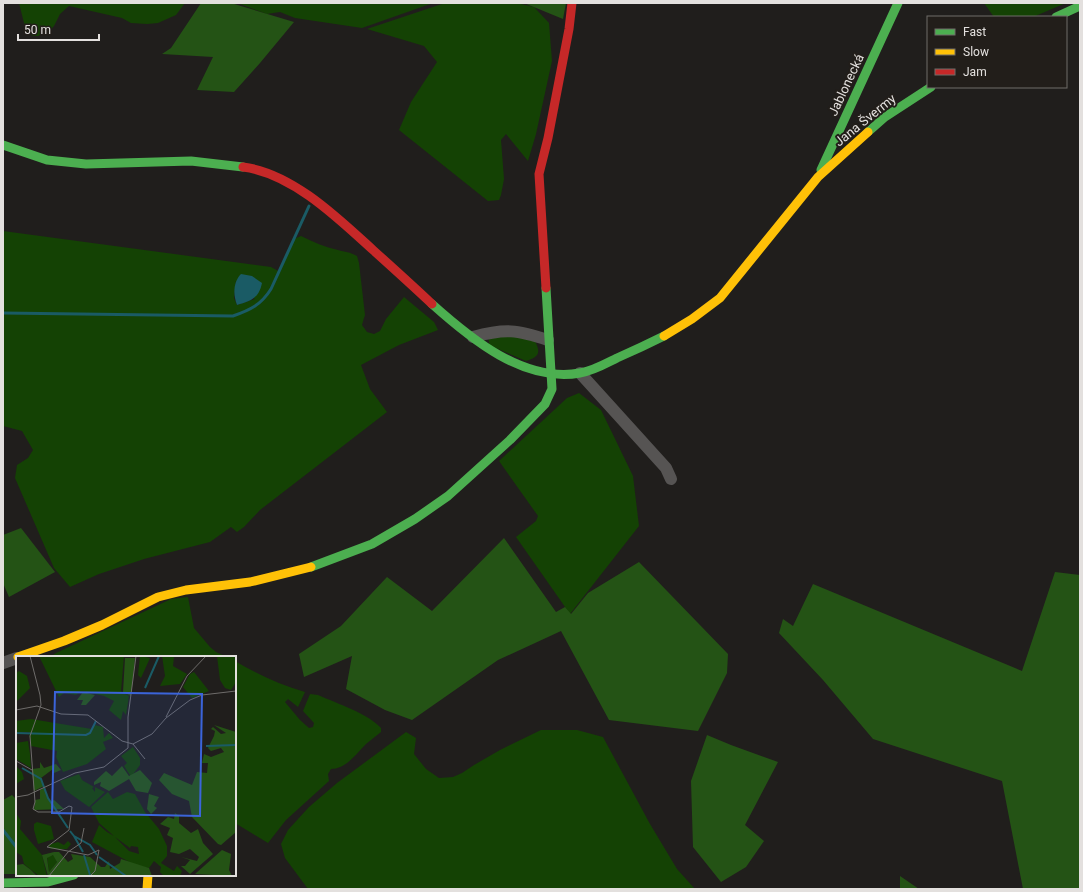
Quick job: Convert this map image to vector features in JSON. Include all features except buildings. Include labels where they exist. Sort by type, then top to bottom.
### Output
[{"type":"street","points":[[21,656],[64,641],[102,625],[158,597],[186,590],[250,582],[314,566],[372,544],[415,519],[448,496],[510,440],[545,404],[552,388],[539,174],[548,138],[569,29],[572,3]]},
{"type":"street","name":"Jablonecká","points":[[818,177],[898,3]]},
{"type":"street","points":[[1058,16],[1080,6]]},
{"type":"street","name":"Jana Švermy","points":[[818,177],[885,117],[929,88]]},
{"type":"street","points":[[3,145],[47,160],[86,164],[191,161],[251,168],[271,175],[307,195],[340,220],[452,322],[498,355],[517,364],[550,374],[580,373],[602,366],[667,335],[692,319],[720,298],[818,177]]},
{"type":"street","points":[[473,337],[492,332],[511,330],[527,333],[548,340]]},
{"type":"street","points":[[580,373],[666,468],[671,479]]},
{"type":"street","points":[[3,664],[16,658]]},
{"type":"street","points":[[3,883],[48,882],[70,876]]},
{"type":"street","points":[[147,889],[148,876]]},
{"type":"green space","points":[[19,3],[185,3],[176,15],[158,23],[147,24],[131,23],[122,18],[69,6],[60,14],[54,26],[48,32],[38,36],[33,36],[26,31]]},
{"type":"green space","points":[[201,3],[231,3],[294,22],[234,92],[197,90],[213,57],[162,54],[171,48]]},
{"type":"green space","points":[[237,3],[433,3],[362,28],[295,18],[280,12],[267,14]]},
{"type":"green space","points":[[445,3],[517,3],[534,7],[549,23],[552,61],[536,134],[528,161],[506,134],[501,140],[504,179],[499,200],[488,201],[399,130],[411,102],[437,62],[424,46],[367,29]]},
{"type":"green space","points":[[524,3],[566,3],[563,19]]},
{"type":"green space","points":[[984,3],[1066,3],[1035,16],[993,16]]},
{"type":"green space","points":[[3,231],[271,267],[280,272],[294,239],[301,236],[324,246],[357,256],[365,315],[362,325],[367,332],[374,334],[380,331],[386,319],[404,297],[434,322],[438,330],[399,345],[361,365],[370,389],[387,412],[260,510],[244,527],[237,532],[231,527],[210,542],[144,559],[99,574],[70,587],[54,568],[15,478],[17,465],[28,458],[33,450],[22,431],[3,426]],"holes":[[[236,281],[255,299],[237,305],[234,298]]]},
{"type":"green space","points":[[504,336],[522,337],[535,341],[538,354],[534,358],[526,361],[489,345],[489,338]]},
{"type":"green space","points":[[579,393],[601,410],[633,476],[639,526],[570,614],[516,537],[536,521],[538,516],[499,461],[567,398]]},
{"type":"green space","points":[[21,528],[55,572],[9,597],[3,583],[3,535]]},
{"type":"green space","points":[[504,538],[556,612],[565,607],[571,614],[588,593],[639,562],[728,654],[727,673],[698,731],[609,720],[561,631],[498,660],[412,720],[385,710],[346,689],[352,656],[304,677],[299,654],[341,626],[387,577],[432,611]]},
{"type":"green space","points":[[1055,572],[1080,575],[1080,889],[1023,889],[1002,781],[873,739],[823,680],[779,633],[783,619],[793,626],[813,584],[1022,671]]},
{"type":"green space","points":[[188,597],[194,628],[210,647],[225,656],[52,656],[56,653],[171,599]]},
{"type":"green space","points":[[236,662],[269,679],[305,692],[298,707],[288,699],[285,702],[309,728],[313,727],[314,723],[303,711],[310,694],[318,695],[352,709],[369,718],[381,728],[381,732],[366,744],[346,764],[331,769],[328,774],[329,781],[286,820],[268,843],[236,824]]},
{"type":"green space","points":[[541,730],[577,730],[603,737],[650,824],[677,869],[695,889],[308,889],[285,858],[281,844],[288,830],[309,807],[337,783],[406,732],[416,738],[414,754],[426,769],[439,778],[453,777],[462,773],[500,750]]},
{"type":"green space","points":[[707,735],[778,762],[745,825],[764,841],[746,867],[721,882],[693,847],[691,781]]},
{"type":"green space","points":[[12,795],[16,799],[16,874],[3,874],[3,800]]},
{"type":"green space","points":[[900,876],[919,889],[900,889]]},
{"type":"water","points":[[241,274],[252,276],[262,283],[259,292],[254,298],[237,305],[234,289],[236,281]]},
{"type":"waterway","points":[[3,313],[233,316],[245,312],[259,303],[271,289],[309,206]]},
{"type":"waterway","points":[[3,830],[16,847]]},
{"type":"traffic: fast","points":[[821,170],[898,3]]},
{"type":"traffic: fast","points":[[1058,16],[1080,6]]},
{"type":"traffic: fast","points":[[868,132],[885,117],[929,88]]},
{"type":"traffic: fast","points":[[3,145],[47,160],[86,164],[191,161],[243,167]]},
{"type":"traffic: fast","points":[[311,567],[372,544],[415,519],[448,496],[510,440],[545,404],[552,389],[546,288]]},
{"type":"traffic: fast","points":[[432,304],[481,344],[500,355],[519,365],[539,371],[559,374],[580,373],[594,369],[664,336]]},
{"type":"traffic: fast","points":[[3,883],[48,882],[70,876]]},
{"type":"traffic: slow","points":[[664,336],[692,319],[720,298],[818,177],[868,132]]},
{"type":"traffic: slow","points":[[21,656],[64,641],[102,625],[158,597],[186,590],[250,582],[311,567]]},
{"type":"traffic: slow","points":[[147,889],[148,876]]},
{"type":"traffic: jam","points":[[546,288],[539,174],[548,138],[569,29],[572,3]]},
{"type":"traffic: jam","points":[[243,167],[261,171],[279,178],[296,187],[313,199],[345,224],[432,304]]}]
